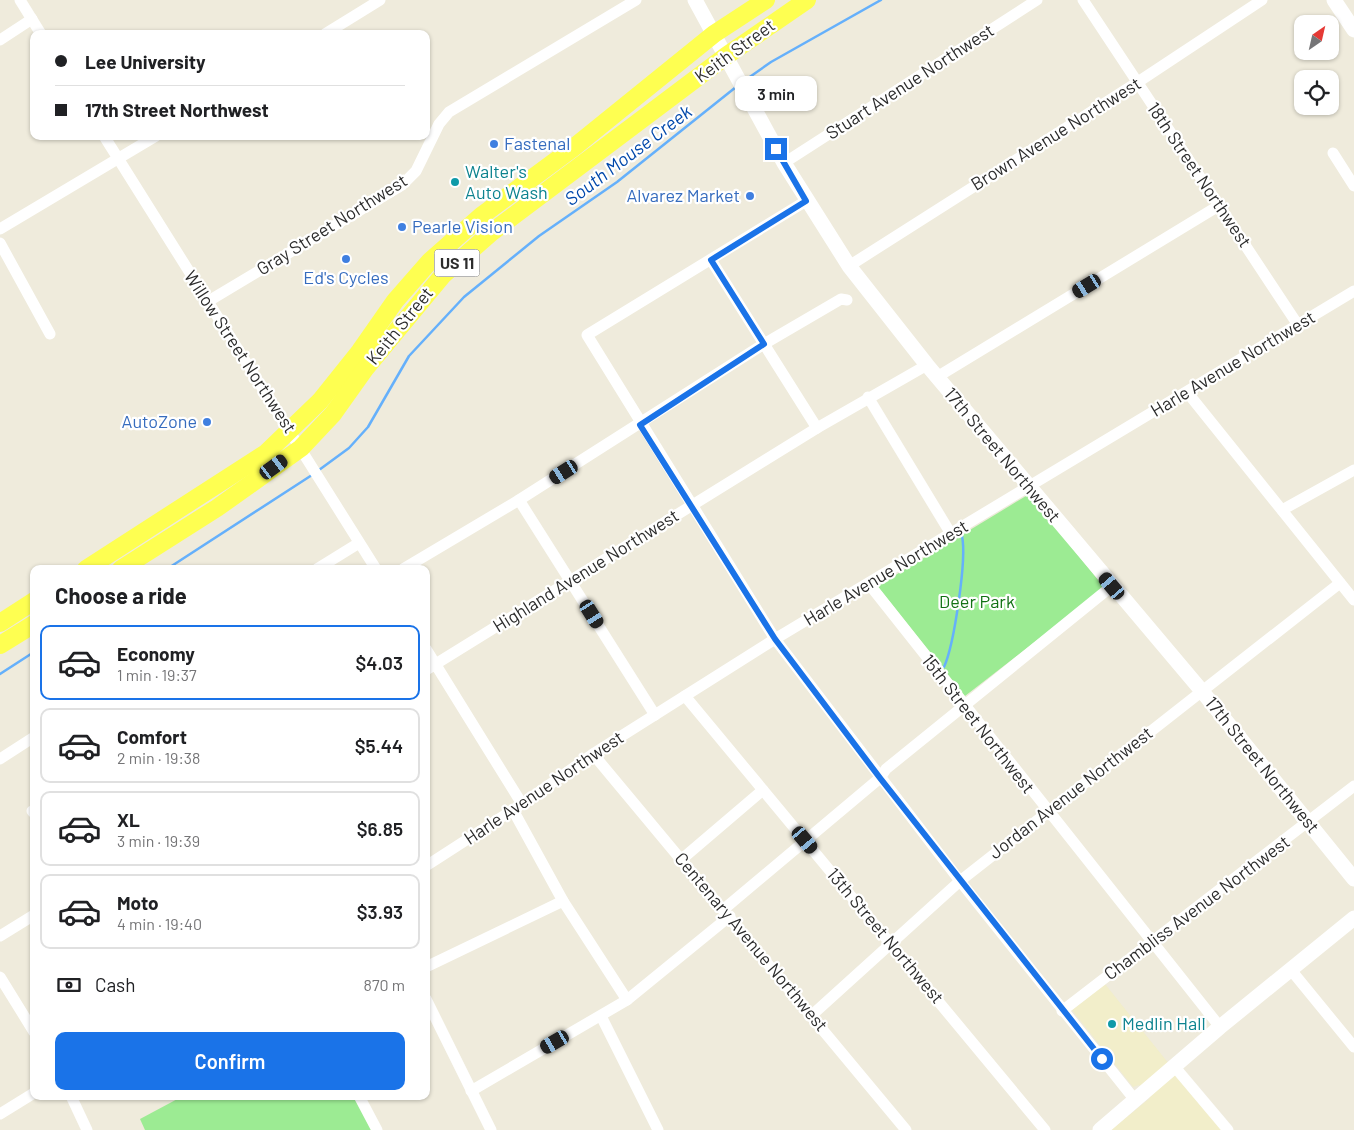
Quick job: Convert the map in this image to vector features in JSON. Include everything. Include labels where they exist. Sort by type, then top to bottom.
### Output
[{"type":"main road","name":"Keith Street","points":[[92,565],[266,453],[320,401],[360,351],[396,301],[430,261],[482,216],[573,148],[714,34],[766,0]]},
{"type":"main road","name":"Keith Street","points":[[127,565],[217,508],[301,448],[332,414],[410,313],[443,275],[492,232],[730,63],[807,0]]},
{"type":"main road","points":[[7,618],[30,604]]},
{"type":"main road","points":[[7,618],[29,627]]},
{"type":"main road","points":[[0,645],[29,627]]},
{"type":"street","points":[[20,0],[39,30]]},
{"type":"street","points":[[331,30],[380,0]]},
{"type":"street","name":"Gray Street Northwest","points":[[207,302],[402,185],[416,171],[439,124],[449,112],[636,0]]},
{"type":"street","name":"17th Street Northwest","points":[[695,0],[784,163],[806,201],[849,266],[937,378],[1201,690],[1354,879]]},
{"type":"street","name":"Stuart Avenue Northwest","points":[[784,163],[1037,0]]},
{"type":"street","name":"18th Street Northwest","points":[[1083,0],[1298,325]]},
{"type":"street","name":"Brown Avenue Northwest","points":[[849,266],[1138,82],[1262,0]]},
{"type":"street","points":[[1334,0],[1349,13],[1354,30]]},
{"type":"street","points":[[0,40],[32,19]]},
{"type":"street","name":"Willow Street Northwest","points":[[106,140],[373,565]]},
{"type":"street","points":[[0,229],[149,140]]},
{"type":"street","points":[[1333,153],[1354,186]]},
{"type":"street","points":[[806,201],[587,335],[640,425],[775,639],[960,881],[1135,1100]]},
{"type":"street","points":[[937,378],[1220,206]]},
{"type":"street","points":[[482,216],[492,232]]},
{"type":"street","points":[[0,243],[50,334]]},
{"type":"street","points":[[711,260],[817,428]]},
{"type":"street","name":"Harle Avenue Northwest","points":[[430,863],[517,807],[593,754],[775,639],[1030,488],[1354,291]]},
{"type":"street","points":[[410,565],[640,425],[764,344],[841,298],[847,300]]},
{"type":"street","name":"Highland Avenue Northwest","points":[[431,667],[817,428],[927,365]]},
{"type":"street","points":[[1187,392],[1354,600]]},
{"type":"street","points":[[868,398],[951,534]]},
{"type":"street","points":[[1282,510],[1354,470]]},
{"type":"street","points":[[519,500],[655,715]]},
{"type":"street","points":[[324,565],[359,544]]},
{"type":"street","name":"Jordan Avenue Northwest","points":[[812,1015],[960,881],[1201,690],[1340,583]]},
{"type":"street","name":"15th Street Northwest","points":[[869,584],[964,707],[1220,1027]]},
{"type":"street","points":[[471,1090],[627,1000],[727,913],[805,840],[880,778],[886,769],[1112,586]]},
{"type":"street","points":[[431,667],[517,807],[563,901],[627,1000]]},
{"type":"street","name":"13th Street Northwest","points":[[685,696],[1045,1130]]},
{"type":"street","points":[[0,758],[30,739]]},
{"type":"street","name":"Centenary Avenue Northwest","points":[[593,754],[906,1130]]},
{"type":"street","name":"Chambliss Avenue Northwest","points":[[1062,1011],[1309,823],[1354,786]]},
{"type":"street","points":[[682,859],[763,790]]},
{"type":"street","points":[[430,964],[563,901]]},
{"type":"street","points":[[0,936],[30,917]]},
{"type":"street","points":[[1100,1130],[1220,1027],[1354,918]]},
{"type":"street","points":[[1291,970],[1354,1047]]},
{"type":"street","points":[[0,977],[30,1026]]},
{"type":"street","points":[[430,1007],[491,1130]]},
{"type":"street","points":[[600,1016],[658,1130]]},
{"type":"street","points":[[1174,1066],[1228,1130]]},
{"type":"street","points":[[0,1114],[30,1095]]},
{"type":"street","points":[[73,1100],[87,1130]]},
{"type":"street","points":[[361,1100],[377,1130]]},
{"type":"shaded area","points":[[1105,984],[1222,1130],[1111,1130],[1150,1098],[1139,1085],[1133,1087],[1072,1010]]},
{"type":"green space","name":"Deer Park","points":[[1026,496],[1030,496],[1103,586],[1097,594],[965,696],[878,587]]},
{"type":"green space","points":[[176,1100],[356,1100],[372,1130],[145,1130],[140,1119]]},
{"type":"waterway","name":"South Mouse Creek","points":[[744,81],[771,62],[881,0]]},
{"type":"waterway","name":"South Mouse Creek","points":[[319,470],[349,448],[368,427],[409,356],[464,297],[539,236],[617,182],[736,87]]},
{"type":"waterway","name":"South Mouse Creek","points":[[173,565],[312,475]]},
{"type":"waterway","points":[[944,667],[952,640],[959,602],[963,563],[962,536]]},
{"type":"waterway","name":"South Mouse Creek","points":[[0,674],[30,655]]},
{"type":"place","name":"Fastenal","points":[[494,144]]},
{"type":"place","name":"Walter's Auto Wash","points":[[455,182]]},
{"type":"place","name":"Alvarez Market","points":[[750,196]]},
{"type":"place","name":"Pearle Vision","points":[[402,227]]},
{"type":"place","name":"Ed's Cycles","points":[[346,259]]},
{"type":"place","name":"AutoZone","points":[[207,422]]},
{"type":"place","name":"Medlin Hall","points":[[1112,1024]]},
{"type":"route","points":[[776,149],[806,201],[711,260],[764,344],[640,425],[775,639],[880,778],[1062,1011],[1102,1059]]}]
